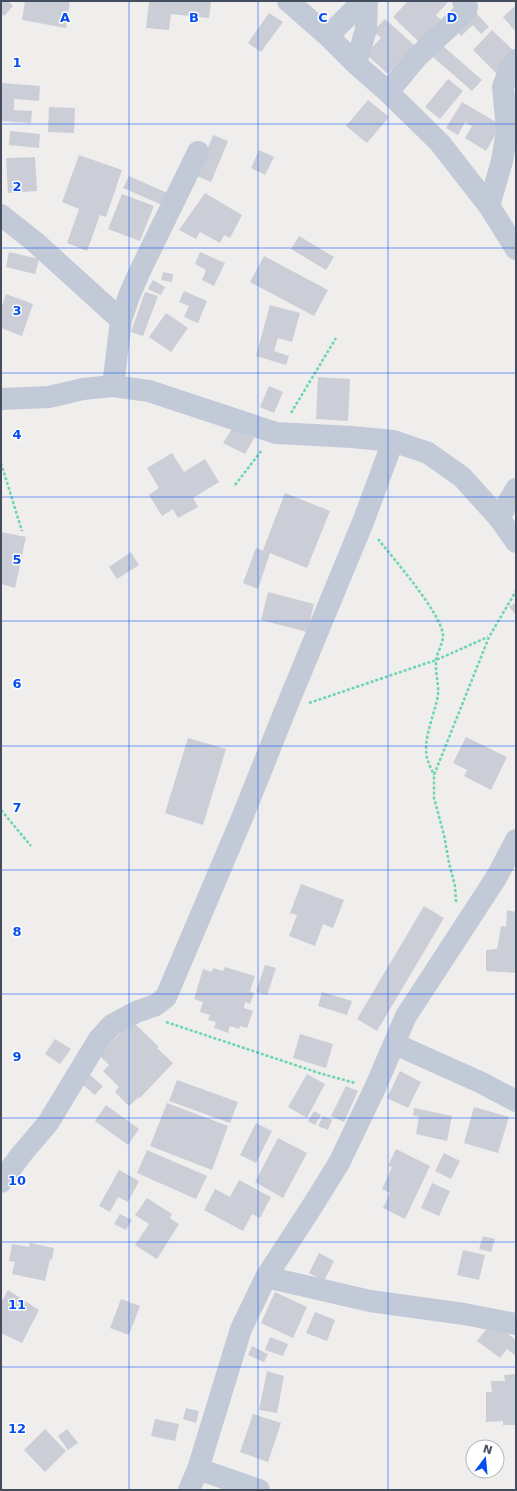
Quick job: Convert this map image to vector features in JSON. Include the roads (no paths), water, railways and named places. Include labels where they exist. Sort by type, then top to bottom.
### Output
[{"type":"street","points":[[288,1],[388,92],[440,143],[489,206],[516,249]]},
{"type":"street","points":[[328,36],[363,1]]},
{"type":"street","points":[[356,64],[366,29],[367,1]]},
{"type":"street","points":[[388,92],[417,57],[466,11],[467,7],[463,1]]},
{"type":"street","points":[[489,206],[502,161],[507,131],[503,103],[503,87],[509,71],[516,60]]},
{"type":"street","points":[[113,386],[121,320],[139,273],[198,152]]},
{"type":"street","points":[[1,214],[35,242],[121,320]]},
{"type":"street","points":[[1,399],[48,397],[113,386],[149,391],[276,433],[393,441],[428,453],[462,477],[499,518],[516,542]]},
{"type":"street","points":[[1,1182],[20,1156],[48,1123],[99,1040],[112,1025],[136,1012],[156,1005],[166,997],[242,818],[284,712],[363,522],[393,441]]},
{"type":"street","points":[[499,518],[516,489]]},
{"type":"street","points":[[189,1490],[198,1469],[241,1329],[266,1277],[339,1163],[375,1088],[406,1016],[496,878],[516,840]]},
{"type":"street","points":[[395,1044],[482,1083],[516,1101]]},
{"type":"street","points":[[266,1277],[370,1301],[464,1314],[516,1324]]},
{"type":"street","points":[[198,1469],[259,1490]]}]
